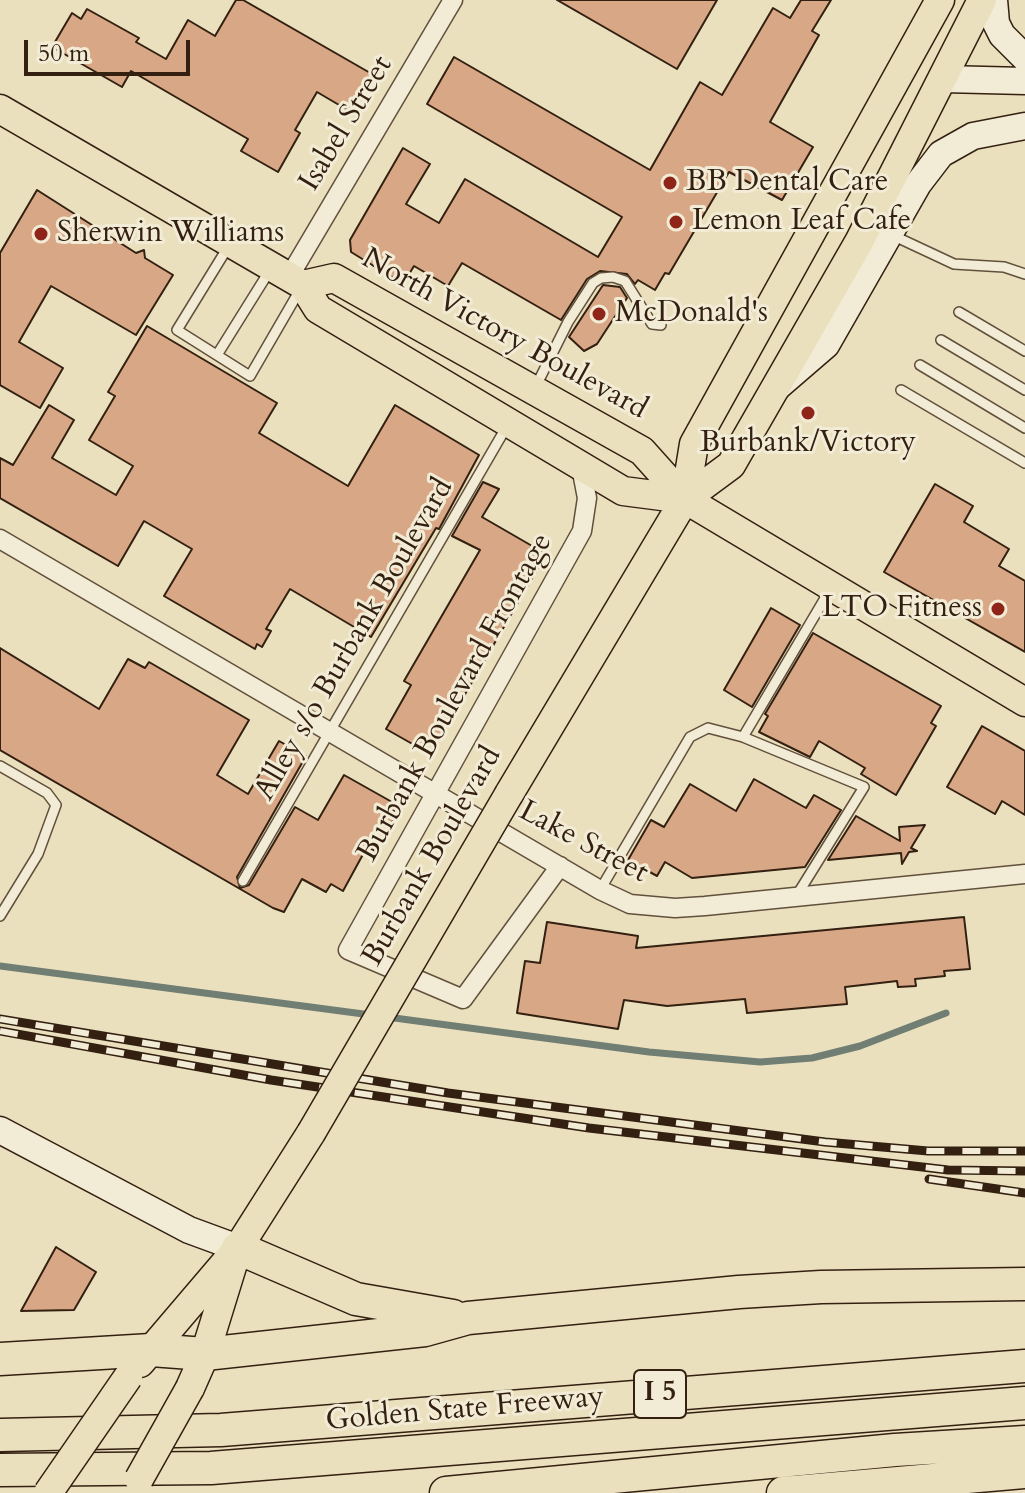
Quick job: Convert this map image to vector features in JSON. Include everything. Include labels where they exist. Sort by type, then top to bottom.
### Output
[{"type":"highway","points":[[238,1248],[356,1299],[468,1318]]},
{"type":"highway","points":[[0,1359],[151,1350],[205,1354],[425,1330],[468,1318],[821,1287],[1025,1284]]},
{"type":"highway","name":"Golden State Freeway","points":[[0,1435],[221,1430],[1025,1366]]},
{"type":"highway","points":[[0,1470],[211,1468],[1025,1403]]},
{"type":"highway","points":[[446,1493],[895,1450],[1025,1442]]},
{"type":"highway","points":[[783,1493],[1025,1472]]},
{"type":"main road","name":"Burbank Boulevard","points":[[48,1493],[76,1449],[151,1350],[238,1248],[284,1178],[685,499],[694,444],[940,0]]},
{"type":"main road","name":"Burbank Boulevard","points":[[685,499],[731,465],[853,254],[982,0]]},
{"type":"main road","points":[[994,0],[1002,35],[1025,58]]},
{"type":"main road","points":[[897,79],[1025,81]]},
{"type":"main road","points":[[0,109],[288,276],[318,309],[581,467],[623,491],[685,499],[1025,702]]},
{"type":"main road","points":[[775,389],[826,345],[918,184],[941,154],[973,136],[1025,126]]},
{"type":"main road","name":"North Victory Boulevard","points":[[288,276],[334,278],[642,451],[685,499]]},
{"type":"main road","points":[[0,1130],[189,1230],[238,1248]]},
{"type":"main road","name":"Burbank Boulevard","points":[[131,1493],[205,1354],[238,1248]]},
{"type":"street","name":"Isabel Street","points":[[288,276],[453,0]]},
{"type":"street","name":"Burbank Boulevard Frontage","points":[[560,866],[463,999],[348,950],[582,531],[587,498],[581,467]]},
{"type":"street","name":"Lake Street","points":[[0,539],[600,890],[630,904],[649,908],[794,899],[1025,874]]},
{"type":"lane","points":[[890,235],[954,264],[1004,267],[1025,274]]},
{"type":"lane","points":[[230,243],[177,330],[250,376],[288,276]]},
{"type":"lane","points":[[217,355],[288,276]]},
{"type":"lane","points":[[533,391],[568,322],[593,283],[601,278],[625,281],[652,324],[661,325]]},
{"type":"lane","points":[[959,312],[1025,351]]},
{"type":"lane","points":[[941,340],[1025,390]]},
{"type":"lane","points":[[920,365],[1025,428]]},
{"type":"lane","points":[[901,390],[1025,463]]},
{"type":"lane","name":"Alley s/o Burbank Boulevard","points":[[243,881],[508,423]]},
{"type":"lane","points":[[743,737],[833,585]]},
{"type":"lane","points":[[600,890],[690,737],[708,728],[743,737],[864,787],[794,899]]},
{"type":"lane","points":[[0,766],[47,793],[56,805],[38,854],[0,916]]},
{"type":"building","points":[[236,0],[243,0],[372,74],[351,112],[317,92],[295,130],[300,133],[278,172],[241,151],[248,139],[131,71],[122,87],[52,47],[72,13],[81,19],[87,9],[139,38],[136,42],[166,59],[188,20],[215,36]]},
{"type":"building","points":[[557,0],[717,0],[677,69]]},
{"type":"building","points":[[801,0],[831,0],[812,31],[819,35],[770,122],[813,147],[782,200],[729,172],[669,274],[665,273],[655,290],[638,280],[635,284],[627,274],[600,271],[587,279],[561,320],[462,263],[448,286],[414,266],[403,284],[351,252],[350,240],[403,148],[430,164],[406,204],[439,223],[465,179],[598,257],[622,217],[427,104],[454,57],[650,170],[700,82],[722,95],[773,8],[790,18]]},
{"type":"building","points":[[37,190],[136,253],[144,250],[145,258],[173,275],[136,335],[51,286],[19,342],[63,368],[40,408],[0,385],[0,253]]},
{"type":"building","name":"McDonald's","points":[[603,285],[620,287],[627,298],[597,344],[584,351],[569,337]]},
{"type":"building","points":[[147,326],[277,403],[259,433],[348,486],[395,405],[479,455],[439,529],[436,528],[371,637],[290,589],[266,629],[271,631],[262,647],[257,644],[255,649],[164,596],[192,549],[144,521],[118,566],[0,498],[0,458],[13,465],[49,405],[74,420],[52,458],[116,495],[133,466],[89,440],[115,396],[108,392]]},
{"type":"building","points":[[483,482],[499,489],[482,517],[546,554],[438,741],[416,746],[386,729],[411,685],[404,681],[480,550],[452,536]]},
{"type":"building","points":[[935,484],[973,506],[964,522],[1009,549],[999,566],[1025,581],[1025,652],[884,572]]},
{"type":"building","points":[[771,608],[800,625],[752,707],[724,690]]},
{"type":"building","points":[[813,633],[941,706],[931,723],[936,726],[896,795],[861,774],[865,768],[819,741],[810,757],[759,732],[768,716],[765,714]]},
{"type":"building","points":[[0,648],[99,709],[128,659],[145,668],[149,662],[249,720],[217,775],[248,794],[279,741],[306,756],[237,877],[240,888],[249,885],[295,807],[318,820],[344,775],[392,802],[395,817],[376,851],[367,847],[343,891],[331,884],[326,892],[302,879],[284,912],[273,908],[0,750]]},
{"type":"building","points":[[982,726],[1025,751],[1025,815],[1002,801],[995,814],[947,787]]},
{"type":"building","points":[[754,779],[806,808],[814,795],[841,810],[805,867],[692,878],[665,862],[657,876],[628,860],[651,820],[664,827],[690,784],[736,811]]},
{"type":"building","points":[[856,816],[900,841],[899,827],[925,825],[911,848],[917,851],[909,852],[902,864],[901,853],[828,860]]},
{"type":"building","points":[[964,917],[970,969],[944,971],[945,976],[915,979],[916,986],[898,987],[897,981],[845,987],[847,1004],[747,1013],[745,999],[667,1006],[624,1000],[618,1029],[517,1013],[525,961],[540,963],[547,922],[638,936],[636,948]]},
{"type":"building","points":[[56,1247],[96,1272],[74,1310],[21,1311]]},
{"type":"waterway","points":[[0,966],[371,1015]]},
{"type":"waterway","points":[[387,1017],[649,1052],[760,1062],[812,1058],[860,1046],[946,1013]]},
{"type":"railway","points":[[0,1019],[448,1093],[825,1142],[928,1151],[1025,1151]]},
{"type":"railway","points":[[0,1031],[271,1080],[589,1128],[948,1170],[1025,1171]]},
{"type":"railway","points":[[929,1179],[1025,1193]]},
{"type":"place","name":"BB Dental Care","points":[[670,183]]},
{"type":"place","name":"Lemon Leaf Cafe","points":[[676,222]]},
{"type":"place","name":"Sherwin Williams","points":[[41,234]]},
{"type":"place","name":"McDonald's","points":[[599,314]]},
{"type":"place","name":"Burbank/Victory","points":[[808,413]]},
{"type":"place","name":"LTO Fitness","points":[[998,609]]}]
